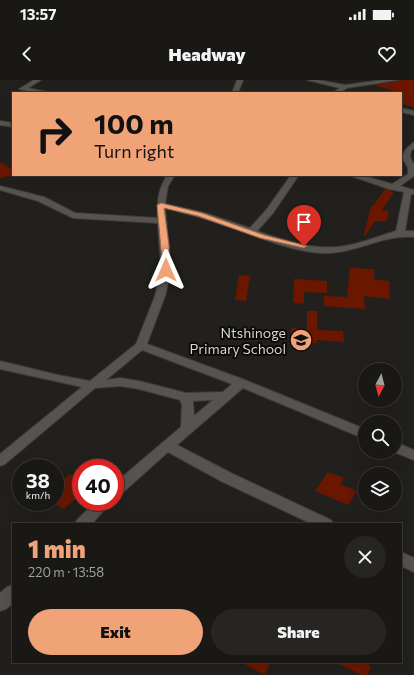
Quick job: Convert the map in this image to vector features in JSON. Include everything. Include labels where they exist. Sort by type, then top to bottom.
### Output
[{"type":"street","points":[[38,80],[22,89],[42,92]]},
{"type":"street","points":[[235,92],[240,80]]},
{"type":"street","points":[[310,80],[345,87],[395,80]]},
{"type":"street","points":[[337,92],[345,87]]},
{"type":"street","points":[[402,110],[414,113]]},
{"type":"street","points":[[0,123],[12,125]]},
{"type":"street","points":[[392,187],[411,175],[413,172],[413,169],[406,157],[408,150],[414,144]]},
{"type":"street","points":[[0,461],[140,346],[160,296],[166,270],[161,205],[164,186],[170,176]]},
{"type":"street","points":[[251,232],[270,211],[294,176]]},
{"type":"street","points":[[355,176],[411,192],[400,233]]},
{"type":"street","points":[[0,188],[41,199],[73,215],[163,221]]},
{"type":"street","points":[[161,205],[200,214],[274,240],[322,250],[354,248],[400,233],[414,234]]},
{"type":"street","points":[[140,346],[241,383],[358,431]]},
{"type":"street","points":[[0,365],[58,379],[92,385],[120,382],[139,385],[186,397],[225,396]]},
{"type":"street","points":[[124,483],[241,383]]},
{"type":"street","points":[[186,397],[188,405],[187,429]]},
{"type":"street","points":[[167,446],[226,477],[324,523]]},
{"type":"street","points":[[402,450],[414,455]]},
{"type":"street","points":[[83,523],[95,511]]},
{"type":"street","points":[[402,560],[414,566]]},
{"type":"street","points":[[0,604],[12,593]]},
{"type":"building","points":[[414,80],[414,107],[402,104],[402,92],[374,85]]},
{"type":"building","points":[[0,162],[12,169],[12,175],[0,178]]},
{"type":"building","points":[[385,189],[394,192],[382,210],[389,211],[386,222],[375,221],[365,236],[371,206],[373,206]]},
{"type":"building","points":[[350,268],[374,269],[374,279],[389,281],[390,299],[364,296],[365,309],[324,306],[324,296],[347,297]]},
{"type":"building","points":[[239,275],[250,276],[246,301],[235,300]]},
{"type":"building","points":[[294,279],[327,281],[327,293],[304,292],[304,304],[293,303]]},
{"type":"building","points":[[307,311],[317,311],[317,330],[343,331],[344,342],[317,340],[317,343],[307,343],[307,340],[291,339],[291,328],[307,329]]},
{"type":"building","points":[[328,472],[344,478],[340,484],[357,491],[348,505],[315,491]]},
{"type":"building","points":[[70,474],[72,475],[72,502],[64,509],[64,479]]},
{"type":"building","points":[[243,663],[270,663],[264,675]]},
{"type":"building","points":[[336,663],[365,663],[371,666],[368,675],[362,675]]},
{"type":"place","name":"Ntshinoge Primary School","points":[[301,340]]},
{"type":"route","points":[[166,270],[166,246],[161,205],[200,214],[274,240],[304,246]]}]
